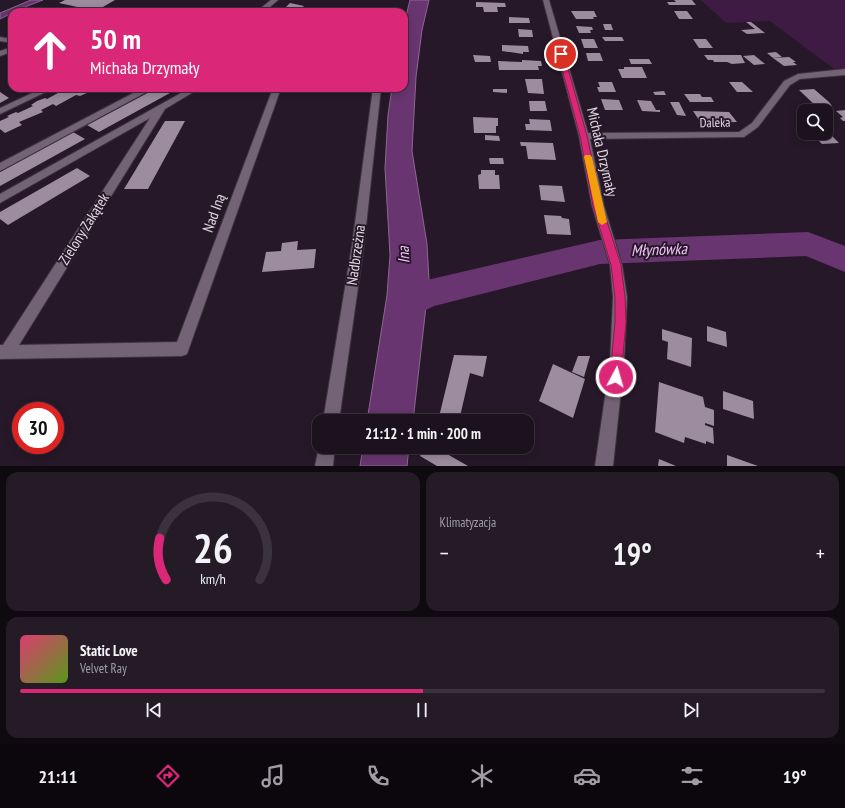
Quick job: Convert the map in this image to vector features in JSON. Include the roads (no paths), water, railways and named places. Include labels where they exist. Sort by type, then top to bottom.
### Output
[{"type":"street","points":[[265,8],[275,0]]},
{"type":"street","name":"Michała Drzymały","points":[[546,0],[584,136],[598,206],[616,265],[620,297],[618,362],[604,466]]},
{"type":"street","name":"Daleka","points":[[584,136],[741,135],[755,125],[787,83],[798,77],[845,72]]},
{"type":"street","points":[[0,111],[41,92]]},
{"type":"street","points":[[0,168],[142,92]]},
{"type":"street","name":"Zielony Zakątek","points":[[0,199],[189,92]]},
{"type":"street","name":"Nad Iną","points":[[182,349],[276,92]]},
{"type":"street","name":"Nadbrzeżna","points":[[332,414],[358,245],[377,92]]},
{"type":"street","name":"Zielony Zakątek","points":[[3,352],[162,107]]},
{"type":"street","name":"Zielony Zakątek","points":[[3,352],[182,349]]},
{"type":"street","points":[[324,466],[326,454]]},
{"type":"water","points":[[31,0],[43,0],[22,8],[12,8]]},
{"type":"water","name":"Ina","points":[[410,0],[429,0],[422,30],[416,77],[412,151],[427,244],[429,280],[414,414],[368,414],[387,295],[390,255],[385,168],[388,115],[391,92],[408,92],[408,8]]},
{"type":"water","points":[[8,10],[8,15],[0,19],[0,13]]},
{"type":"water","points":[[362,454],[408,454],[407,466],[360,466]]},
{"type":"waterway","name":"Młynówka","points":[[405,305],[427,294],[600,252],[808,244],[845,259]]}]
